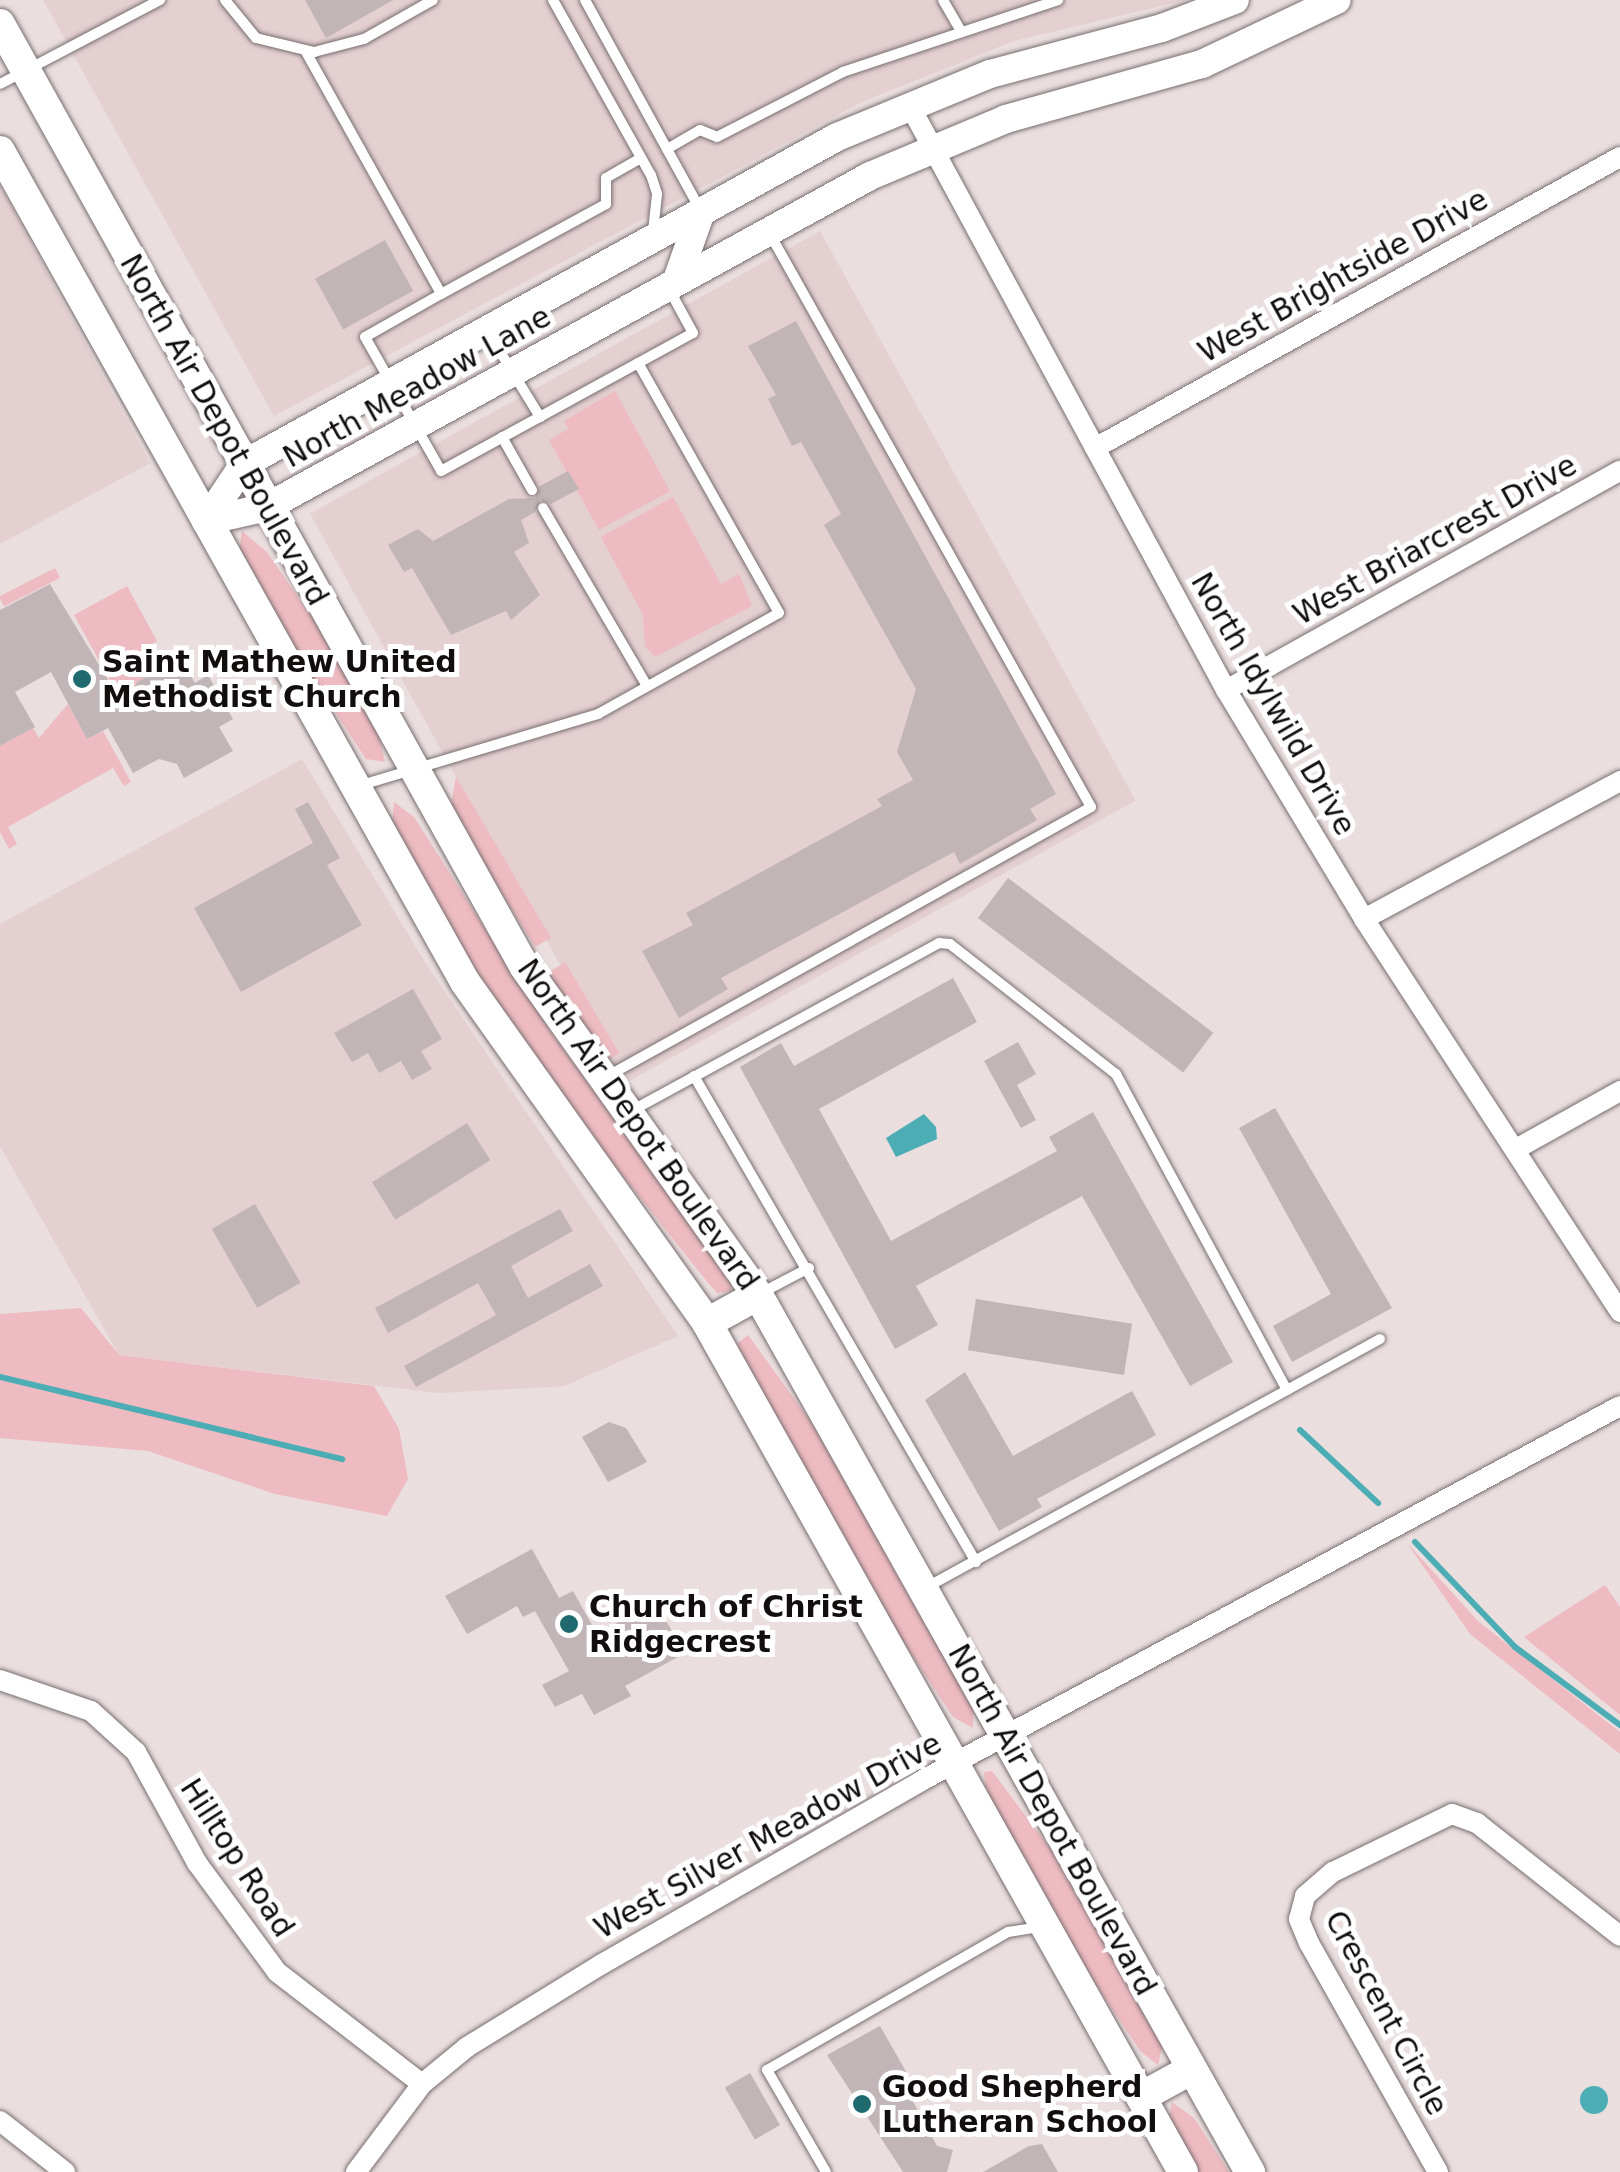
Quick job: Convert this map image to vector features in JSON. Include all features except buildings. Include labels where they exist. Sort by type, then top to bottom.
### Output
[{"type":"main road","name":"North Air Depot Boulevard","points":[[0,24],[12,77],[244,464],[524,966],[600,1080],[698,1201],[758,1295],[1250,2172]]},
{"type":"main road","name":"North Air Depot Boulevard","points":[[0,151],[499,1037],[637,1216],[707,1323],[1183,2172]]},
{"type":"main road","points":[[707,1323],[758,1295]]},
{"type":"main road","points":[[1141,2097],[1192,2069]]},
{"type":"street","name":"North Meadow Lane","points":[[206,521],[244,464],[837,137],[990,74],[1162,28],[1235,0]]},
{"type":"street","name":"North Meadow Lane","points":[[206,521],[267,507],[768,230],[932,147],[1202,64],[1337,0]]},
{"type":"street","name":"North Idylwild Drive","points":[[910,106],[1226,690],[1364,919],[1620,1312]]},
{"type":"street","name":"West Brightside Drive","points":[[1095,448],[1620,157]]},
{"type":"street","points":[[672,283],[702,212]]},
{"type":"street","name":"West Briarcrest Drive","points":[[1226,690],[1620,471]]},
{"type":"street","points":[[1364,919],[1620,781]]},
{"type":"street","points":[[1516,1149],[1620,1091]]},
{"type":"street","name":"West Silver Meadow Drive","points":[[356,2172],[422,2084],[467,2047],[602,1964],[1006,1737],[1620,1406]]},
{"type":"street","name":"Hilltop Road","points":[[0,1680],[91,1711],[136,1752],[197,1863],[276,1972],[422,2084]]},
{"type":"street","name":"Crescent Circle","points":[[1438,2172],[1298,1919],[1306,1896],[1333,1872],[1452,1814],[1476,1823],[1620,1936]]},
{"type":"street","points":[[0,2121],[64,2172]]},
{"type":"lane","points":[[12,77],[160,0]]},
{"type":"lane","points":[[225,0],[256,38],[306,52],[364,38],[433,0]]},
{"type":"lane","points":[[553,0],[657,194],[650,240]]},
{"type":"lane","points":[[585,0],[702,212]]},
{"type":"lane","points":[[943,0],[960,30]]},
{"type":"lane","points":[[667,149],[700,130],[717,137],[805,89],[960,30],[1058,0]]},
{"type":"lane","points":[[306,52],[441,294]]},
{"type":"lane","points":[[641,158],[606,178],[606,204],[365,337],[441,471],[693,333],[672,283]]},
{"type":"lane","points":[[600,1080],[1091,806],[768,230]]},
{"type":"lane","points":[[487,330],[540,417]]},
{"type":"lane","points":[[356,787],[540,735],[647,686],[778,612],[638,363]]},
{"type":"lane","points":[[502,437],[532,490]]},
{"type":"lane","points":[[543,508],[647,686]]},
{"type":"lane","points":[[628,1113],[939,942],[950,944],[1116,1074],[1287,1390]]},
{"type":"lane","points":[[694,1076],[809,1268],[976,1562]]},
{"type":"lane","points":[[758,1295],[809,1268]]},
{"type":"lane","points":[[922,1590],[1380,1338]]},
{"type":"lane","points":[[826,2172],[767,2070],[1008,1932],[1044,1926]]},
{"type":"shaded area","points":[[43,0],[1186,0],[1014,41],[864,101],[274,416]]},
{"type":"shaded area","points":[[0,186],[150,463],[0,544]]},
{"type":"shaded area","points":[[820,231],[1136,800],[626,1083],[310,514]]},
{"type":"shaded area","points":[[615,391],[670,491],[599,530],[549,440],[568,429],[564,421]]},
{"type":"shaded area","points":[[673,497],[721,584],[739,574],[752,606],[655,657],[645,646],[643,615],[601,537]]},
{"type":"shaded area","points":[[242,531],[267,552],[315,622],[378,732],[385,762],[366,759],[303,663],[239,554]]},
{"type":"shaded area","points":[[55,568],[60,578],[4,606],[0,596]]},
{"type":"shaded area","points":[[127,586],[157,641],[142,650],[154,673],[137,682],[127,711],[74,615]]},
{"type":"shaded area","points":[[68,704],[87,739],[103,731],[131,782],[124,786],[113,768],[8,827],[17,844],[9,849],[0,832],[0,746],[33,728],[39,738]]},
{"type":"shaded area","points":[[302,759],[428,967],[678,1336],[564,1386],[439,1393],[119,1355],[0,1146],[0,924]]},
{"type":"shaded area","points":[[456,777],[551,938],[535,947],[450,809]]},
{"type":"shaded area","points":[[394,802],[414,817],[550,1031],[732,1282],[731,1291],[717,1293],[708,1283],[518,1044],[392,827]]},
{"type":"shaded area","points":[[565,962],[619,1053],[602,1063],[549,985],[548,973]]},
{"type":"shaded area","points":[[81,1308],[119,1355],[374,1386],[399,1429],[408,1479],[387,1516],[275,1494],[148,1451],[0,1438],[0,1314]]},
{"type":"shaded area","points":[[748,1335],[814,1426],[973,1701],[973,1728],[953,1717],[879,1605],[739,1356],[738,1343]]},
{"type":"shaded area","points":[[1407,1543],[1479,1622],[1620,1732],[1620,1754],[1470,1634]]},
{"type":"shaded area","points":[[1605,1585],[1620,1607],[1620,1715],[1524,1637]]},
{"type":"shaded area","points":[[992,1771],[1064,1867],[1163,2043],[1158,2065],[1141,2052],[1088,1973],[986,1793],[984,1772]]},
{"type":"shaded area","points":[[1172,2102],[1194,2118],[1229,2172],[1196,2172],[1169,2118]]},
{"type":"water","points":[[924,1114],[936,1127],[937,1139],[896,1157],[886,1138]]},
{"type":"water","points":[[1594,2086],[1604,2090],[1608,2100],[1604,2110],[1594,2114],[1584,2110],[1580,2100],[1584,2090]]},
{"type":"waterway","points":[[0,1377],[342,1459]]},
{"type":"waterway","points":[[1300,1430],[1378,1503]]},
{"type":"waterway","points":[[1415,1542],[1515,1647],[1620,1725]]},
{"type":"place","name":"Saint Mathew United Methodist Church","points":[[82,679]]},
{"type":"place","name":"Church of Christ Ridgecrest","points":[[569,1624]]},
{"type":"place","name":"Good Shepherd Lutheran School","points":[[862,2104]]}]
